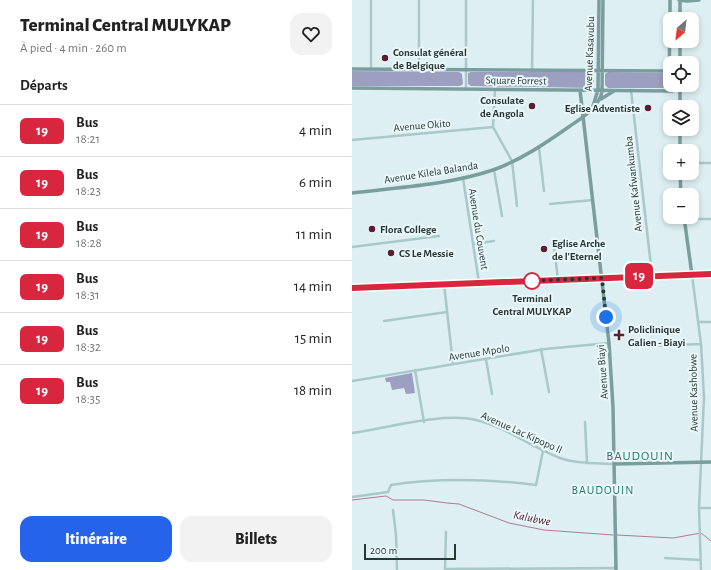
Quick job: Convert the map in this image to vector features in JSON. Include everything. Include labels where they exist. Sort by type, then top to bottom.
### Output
[{"type":"street","points":[[371,0],[371,69]]},
{"type":"street","points":[[419,0],[419,70]]},
{"type":"street","points":[[466,0],[466,88]]},
{"type":"street","points":[[532,70],[533,0]]},
{"type":"street","name":"Avenue Kasavubu","points":[[593,107],[600,90],[599,0]]},
{"type":"street","name":"Avenue Kasavubu","points":[[600,71],[603,0]]},
{"type":"street","points":[[670,0],[670,12]]},
{"type":"street","points":[[680,12],[680,0],[700,0]]},
{"type":"street","name":"Square Forrest","points":[[352,69],[663,71]]},
{"type":"street","name":"Square Forrest","points":[[352,88],[663,91]]},
{"type":"street","points":[[495,89],[493,127],[512,161],[517,206]]},
{"type":"street","name":"Avenue Biayi","points":[[580,90],[609,343],[614,464],[616,569]]},
{"type":"street","points":[[600,90],[600,100]]},
{"type":"street","name":"Avenue Kilela Balanda","points":[[352,193],[462,178],[494,169],[539,148],[584,117],[600,100],[616,90]]},
{"type":"street","name":"Avenue Kafwankumba","points":[[631,90],[652,275]]},
{"type":"street","points":[[673,92],[680,99]]},
{"type":"street","points":[[680,92],[680,99]]},
{"type":"street","name":"Avenue Okito","points":[[352,140],[493,127]]},
{"type":"street","points":[[539,148],[544,191]]},
{"type":"street","points":[[699,164],[711,163]]},
{"type":"street","points":[[494,169],[502,216]]},
{"type":"street","name":"Avenue du Couvent","points":[[462,178],[479,283]]},
{"type":"street","points":[[550,204],[593,200]]},
{"type":"street","points":[[699,219],[711,219]]},
{"type":"street","name":"Avenue Kashobwe","points":[[685,224],[701,344],[704,398],[699,508],[701,570]]},
{"type":"street","points":[[352,247],[439,236]]},
{"type":"street","points":[[473,244],[494,241]]},
{"type":"street","points":[[554,246],[558,280]]},
{"type":"street","points":[[352,288],[652,275],[711,274]]},
{"type":"street","points":[[444,284],[453,364]]},
{"type":"street","points":[[384,321],[447,312]]},
{"type":"street","points":[[698,322],[711,322]]},
{"type":"street","name":"Avenue Mpolo","points":[[352,381],[541,349],[609,343]]},
{"type":"street","points":[[649,346],[701,344]]},
{"type":"street","points":[[541,349],[548,392]]},
{"type":"street","points":[[486,359],[492,394]]},
{"type":"street","points":[[415,370],[424,422]]},
{"type":"street","name":"Avenue Lac Kipopo II","points":[[352,434],[454,417],[476,420],[565,460],[587,463],[614,464]]},
{"type":"street","points":[[585,422],[587,463]]},
{"type":"street","points":[[352,497],[388,492],[391,486],[428,480],[494,480],[537,485],[544,450]]},
{"type":"street","points":[[614,464],[711,462]]},
{"type":"street","points":[[699,508],[711,508]]},
{"type":"street","points":[[393,510],[396,535],[396,570]]},
{"type":"street","points":[[446,532],[445,570],[616,569]]},
{"type":"street","points":[[665,558],[700,560]]},
{"type":"shaded area","points":[[352,71],[459,72],[462,74],[463,84],[460,86],[352,86]]},
{"type":"shaded area","points":[[591,72],[594,75],[594,86],[591,88],[471,86],[468,84],[468,73]]},
{"type":"shaded area","points":[[608,72],[663,73],[663,88],[608,88],[605,85],[605,74]]},
{"type":"shaded area","points":[[412,373],[415,393],[406,394],[404,388],[392,390],[390,382],[386,382],[385,378]]},
{"type":"waterway","name":"Kalubwe","points":[[352,500],[386,496],[393,500],[424,500],[459,504],[509,523],[544,530],[613,535]]},
{"type":"waterway","name":"Kalubwe","points":[[617,535],[673,538],[701,533],[711,541]]},
{"type":"bus line","name":"19","points":[[352,288],[652,275],[711,274]]},
{"type":"place","name":"Consulat général de Belgique","points":[[385,58]]},
{"type":"place","name":"Consulate de Angola","points":[[532,106]]},
{"type":"place","name":"Eglise Adventiste","points":[[648,108]]},
{"type":"place","name":"Flora College","points":[[372,229]]},
{"type":"place","name":"Eglise Arche de l'Eternel","points":[[544,249]]},
{"type":"place","name":"CS Le Messie","points":[[391,253]]},
{"type":"place","name":"Terminal Central MULYKAP","points":[[532,281]]},
{"type":"place","name":"Policlinique Galien - Biayi","points":[[619,335]]},
{"type":"district","name":"BAUDOUIN","points":[[640,455]]},
{"type":"district","name":"BAUDOUIN","points":[[603,490]]},
{"type":"route","points":[[532,281],[527,281],[602,278],[606,317]]}]
